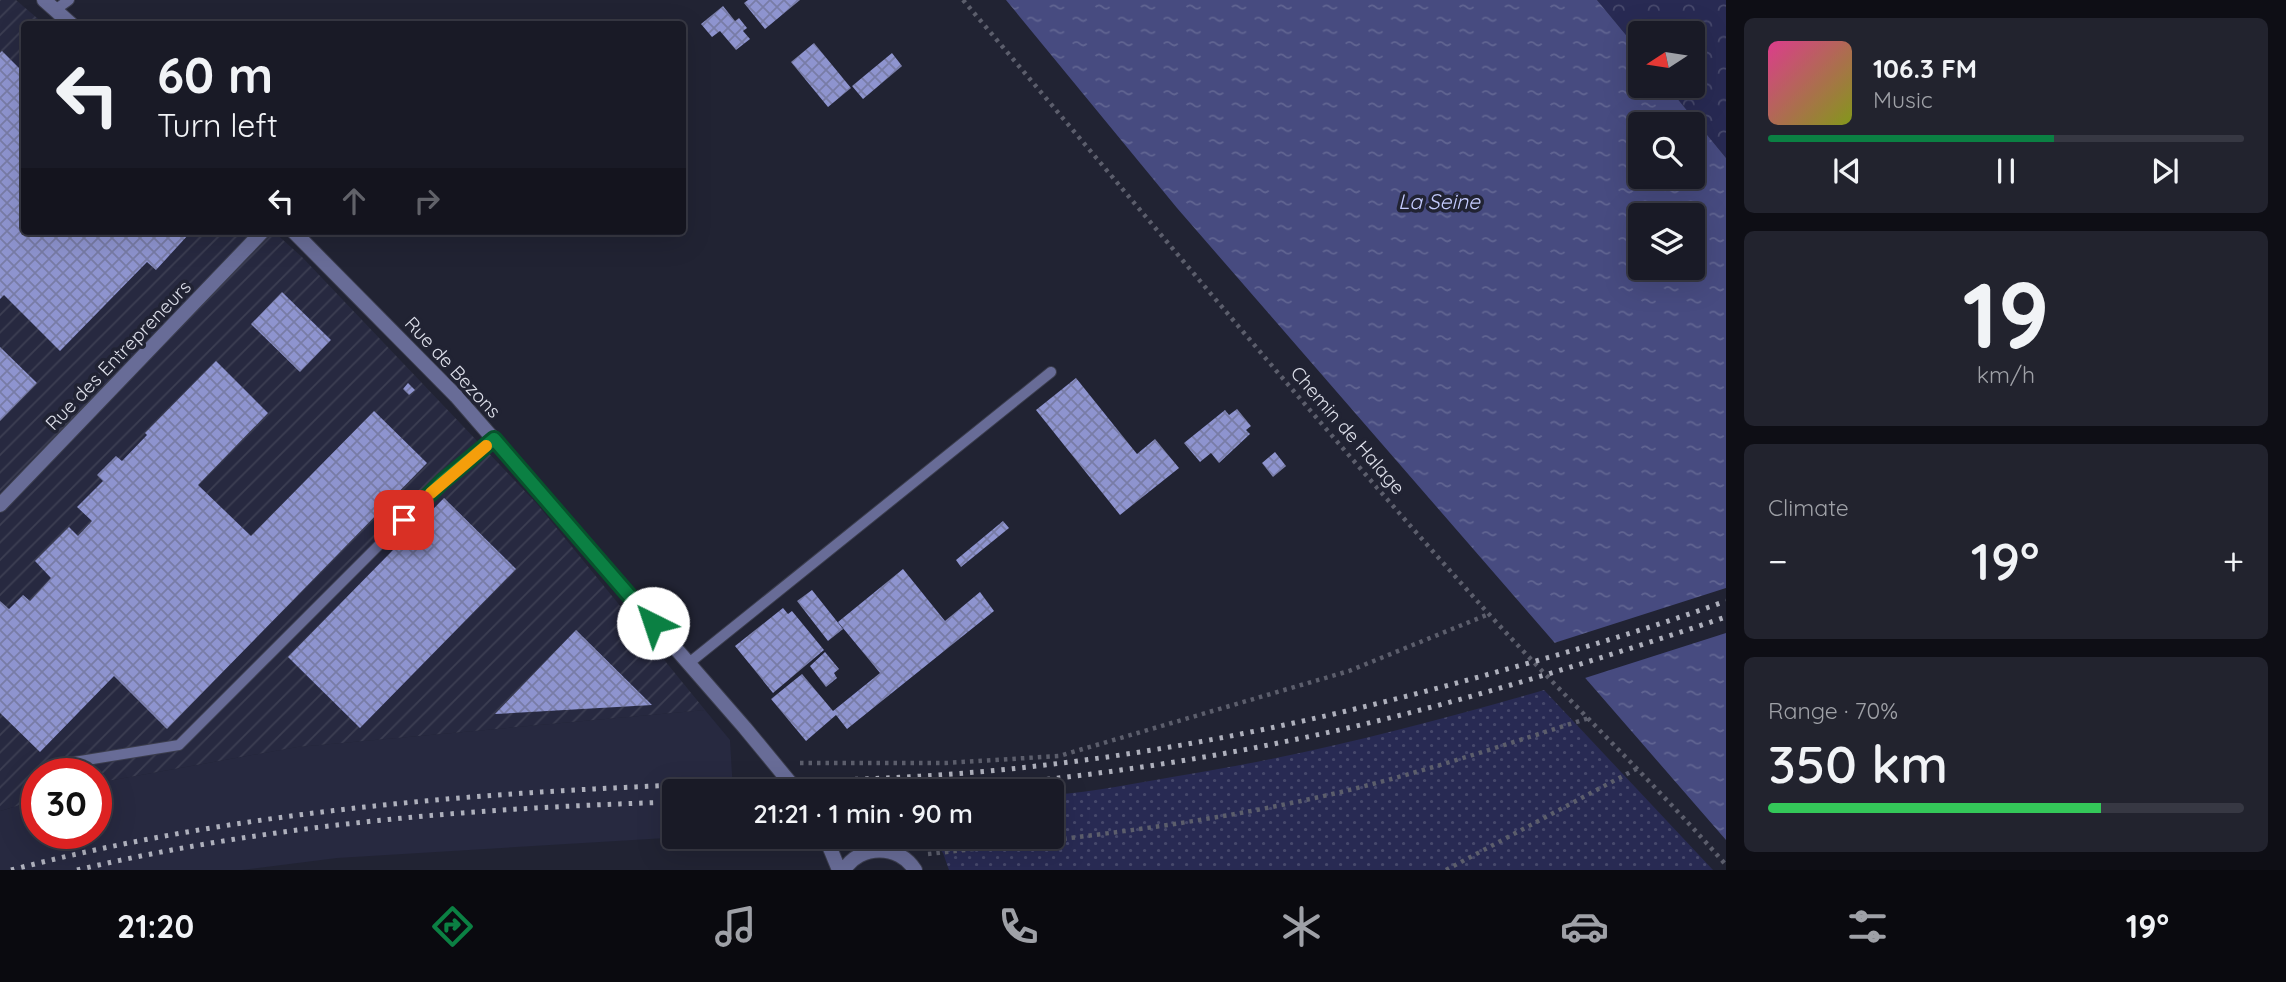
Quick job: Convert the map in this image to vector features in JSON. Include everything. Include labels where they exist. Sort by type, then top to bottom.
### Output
[{"type":"street","points":[[49,5],[68,21]]},
{"type":"street","name":"Rue des Entrepreneurs","points":[[0,505],[259,235]]},
{"type":"street","name":"Rue de Bezons","points":[[297,235],[456,396],[787,779]]},
{"type":"street","points":[[831,849],[841,870],[855,858],[877,850],[902,856],[915,870]]},
{"type":"lane","points":[[49,5],[69,0]]},
{"type":"lane","points":[[689,663],[1051,372]]},
{"type":"lane","points":[[99,758],[179,745],[442,482],[494,439]]},
{"type":"path","name":"Chemin de Halage","points":[[963,0],[1265,357],[1489,614],[1639,768],[1726,865]]},
{"type":"path","points":[[774,762],[946,763],[1059,756],[1349,671],[1489,614]]},
{"type":"path","points":[[902,856],[1097,836],[1310,799],[1436,767],[1590,718]]},
{"type":"path","points":[[1446,870],[1639,768]]},
{"type":"shaded area","points":[[0,0],[16,0],[40,21],[21,21],[21,235],[277,235],[302,257],[537,504],[705,710],[297,747],[112,780],[112,758],[21,758],[21,805],[0,811]]},
{"type":"shaded area","points":[[705,710],[730,740],[732,779],[662,779],[662,838],[337,858],[242,870],[0,870],[0,811],[21,805],[21,849],[112,849],[112,780],[297,747]]},
{"type":"green space","points":[[1597,0],[1726,0],[1726,158],[1705,132],[1705,112],[1688,112],[1677,98],[1705,98],[1705,21],[1628,21],[1628,37]]},
{"type":"green space","points":[[1544,690],[1713,870],[949,870],[940,849],[1064,849],[1064,794],[1224,768],[1408,727]]},
{"type":"water","name":"La Seine","points":[[1006,0],[1597,0],[1628,37],[1628,98],[1677,98],[1688,112],[1628,112],[1628,189],[1705,189],[1705,132],[1726,158],[1726,840],[1177,208]]},
{"type":"pier","points":[[1726,588],[1726,633],[1582,679],[1551,644]]},
{"type":"building","points":[[748,0],[800,0],[765,29],[744,3]]},
{"type":"building","points":[[723,6],[735,21],[739,18],[747,28],[743,31],[750,39],[736,50],[720,31],[712,37],[701,24]]},
{"type":"building","points":[[814,43],[851,88],[828,107],[791,62]]},
{"type":"building","points":[[2,51],[21,70],[21,235],[188,235],[156,270],[147,262],[60,351],[4,295],[0,299]]},
{"type":"building","points":[[892,53],[902,66],[863,99],[852,86]]},
{"type":"building","points":[[282,292],[331,340],[300,372],[251,324]]},
{"type":"building","points":[[0,347],[37,383],[0,421]]},
{"type":"building","points":[[216,361],[268,413],[198,485],[251,536],[374,411],[427,463],[167,729],[114,676],[40,752],[0,713],[0,601],[9,609],[23,595],[30,601],[51,578],[35,561],[69,527],[78,536],[92,521],[77,507],[103,481],[97,475],[116,456],[122,461],[147,435],[145,433]]},
{"type":"building","points":[[1076,378],[1137,454],[1155,439],[1179,468],[1120,515],[1036,410]]},
{"type":"building","points":[[408,383],[415,390],[409,395],[403,389]]},
{"type":"building","points":[[1237,409],[1251,426],[1246,430],[1250,434],[1219,463],[1211,453],[1200,462],[1184,443],[1225,410],[1229,415]]},
{"type":"building","points":[[1275,452],[1286,466],[1273,477],[1262,463]]},
{"type":"building","points":[[444,498],[516,569],[360,728],[288,657]]},
{"type":"building","points":[[1003,521],[1009,528],[961,567],[956,560]]},
{"type":"building","points":[[903,569],[945,621],[980,592],[994,611],[847,729],[836,715],[806,741],[771,699],[802,674],[833,711],[880,673],[838,622]]},
{"type":"building","points":[[812,590],[843,629],[828,641],[797,601]]},
{"type":"building","points":[[783,608],[788,614],[792,611],[824,650],[773,693],[735,646]]},
{"type":"building","points":[[576,630],[652,705],[495,714]]},
{"type":"building","points":[[825,652],[839,669],[834,673],[837,678],[826,687],[810,666]]},
{"type":"railway","points":[[11,870],[93,850],[259,820],[427,801],[595,789],[948,774],[1037,766],[1155,750],[1271,728],[1443,687],[1614,638],[1726,601]]},
{"type":"railway","points":[[1049,779],[1238,751],[1395,717],[1617,653],[1726,617]]},
{"type":"railway","points":[[77,870],[224,841],[374,821],[524,809],[662,802]]},
{"type":"slow traffic","points":[[431,493],[486,446]]},
{"type":"route","points":[[404,520],[442,482],[494,439],[653,623]]}]
